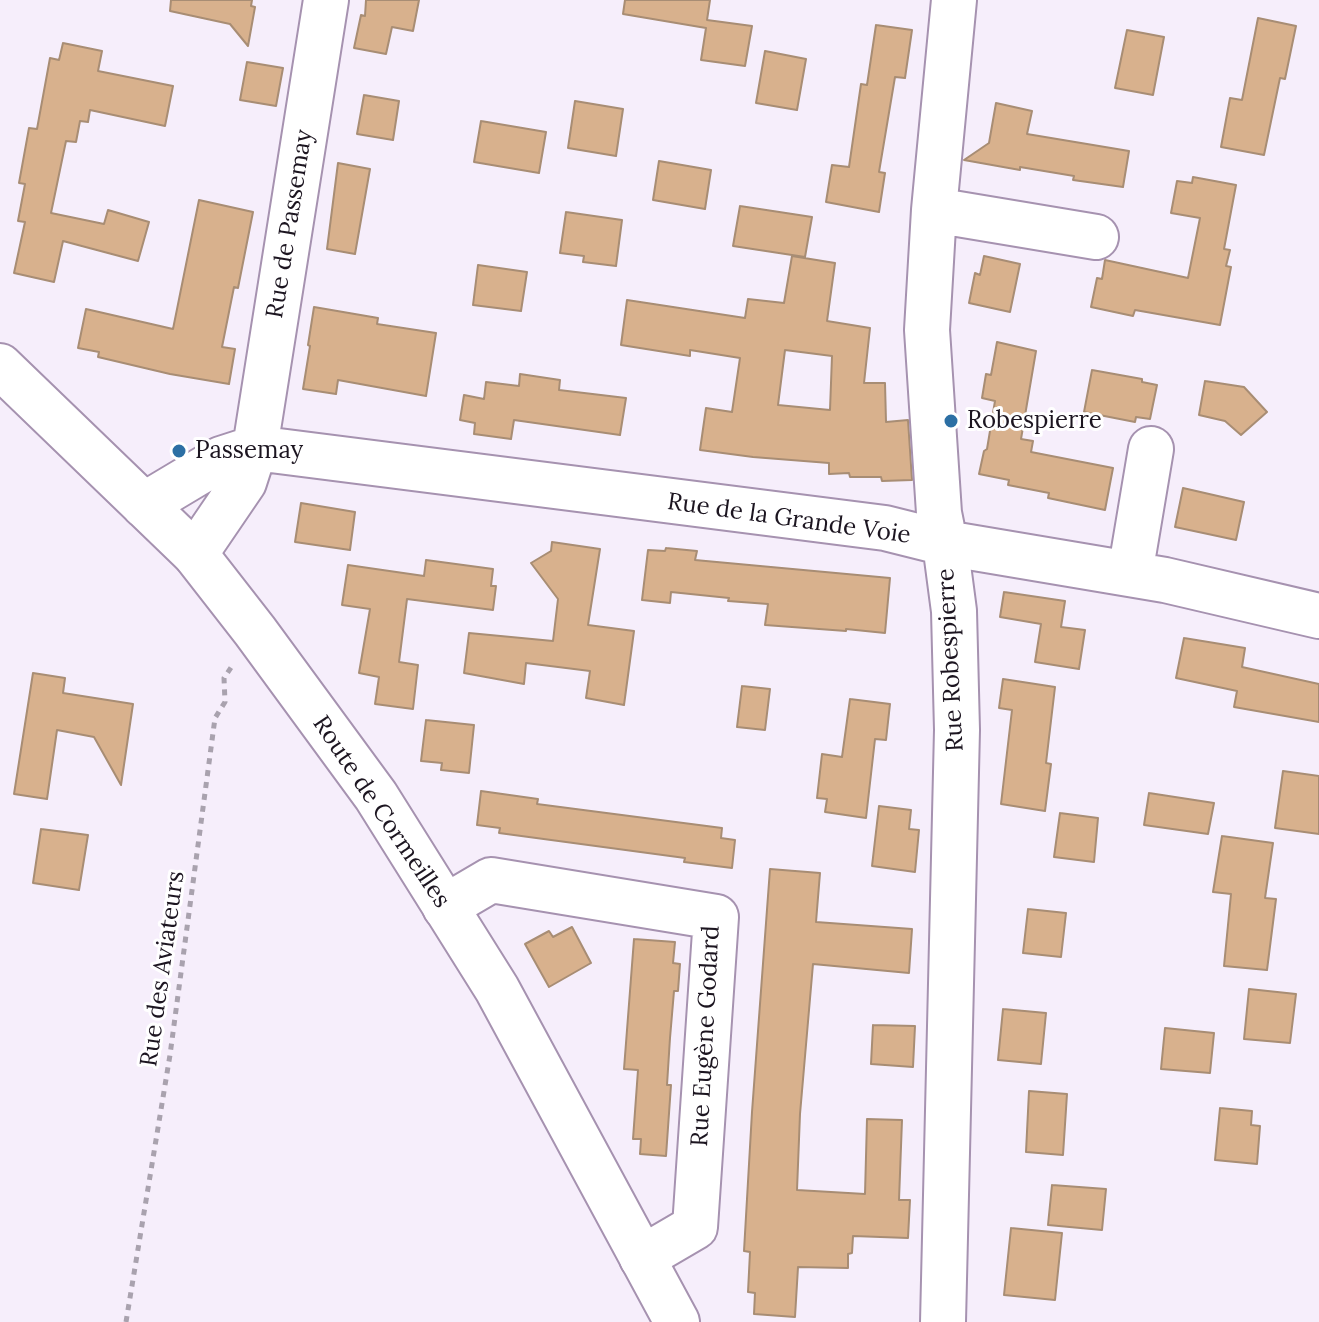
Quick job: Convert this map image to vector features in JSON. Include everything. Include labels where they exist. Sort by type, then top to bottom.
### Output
[{"type":"street","name":"Rue de Passemay","points":[[255,448],[326,0]]},
{"type":"street","name":"Rue Robespierre","points":[[943,1322],[957,730],[954,611],[939,513],[927,330],[934,210],[954,0]]},
{"type":"street","points":[[934,210],[1096,237]]},
{"type":"street","name":"Route de Cormeilles","points":[[0,366],[195,554],[376,796],[497,989],[677,1322]]},
{"type":"street","name":"Rue de la Grande Voie","points":[[144,505],[221,459],[255,448],[885,528],[945,543],[1165,580],[1319,616]]},
{"type":"street","points":[[195,554],[244,482],[255,448]]},
{"type":"street","points":[[1130,574],[1151,449]]},
{"type":"street","name":"Rue Eugène Godard","points":[[445,907],[491,880],[716,917],[695,1227],[642,1258]]},
{"type":"path","name":"Rue des Aviateurs","points":[[126,1322],[170,1055],[215,718],[225,702],[224,678],[255,631]]},
{"type":"building","points":[[171,0],[252,0],[251,6],[255,7],[248,46],[230,24],[170,11]]},
{"type":"building","points":[[366,0],[419,0],[413,31],[392,27],[386,54],[354,48],[361,15],[365,16]]},
{"type":"building","points":[[625,0],[710,0],[707,20],[752,26],[745,66],[701,60],[706,28],[623,14]]},
{"type":"building","points":[[1258,18],[1296,26],[1285,79],[1280,78],[1264,155],[1221,147],[1230,98],[1242,100]]},
{"type":"building","points":[[876,25],[912,30],[905,78],[895,77],[879,172],[885,173],[879,212],[826,202],[832,165],[849,167],[861,84],[867,85]]},
{"type":"building","points":[[1127,30],[1164,37],[1153,95],[1115,88]]},
{"type":"building","points":[[63,43],[102,51],[98,71],[173,86],[165,126],[90,110],[88,122],[80,121],[76,142],[66,141],[51,213],[104,224],[108,210],[149,222],[138,261],[63,241],[54,282],[14,273],[25,222],[18,221],[25,184],[19,183],[29,128],[37,129],[50,58],[59,60]]},
{"type":"building","points":[[765,51],[806,59],[797,110],[756,103]]},
{"type":"building","points":[[247,62],[283,68],[276,106],[240,100]]},
{"type":"building","points":[[364,95],[399,101],[393,140],[357,134]]},
{"type":"building","points":[[575,101],[623,109],[616,156],[568,148]]},
{"type":"building","points":[[996,103],[1032,111],[1027,134],[1129,151],[1123,187],[1073,180],[1074,176],[964,160],[989,143]]},
{"type":"building","points":[[481,121],[546,132],[539,173],[474,162]]},
{"type":"building","points":[[659,161],[711,170],[705,209],[653,200]]},
{"type":"building","points":[[338,163],[370,169],[355,254],[327,249]]},
{"type":"building","points":[[1193,177],[1236,185],[1224,249],[1230,250],[1226,266],[1231,267],[1220,325],[1135,310],[1133,316],[1091,307],[1097,278],[1102,279],[1105,260],[1188,278],[1200,218],[1171,213],[1177,181],[1192,183]]},
{"type":"building","points":[[199,200],[253,212],[222,347],[235,349],[229,384],[98,357],[99,352],[78,348],[86,309],[173,329]]},
{"type":"building","points":[[740,206],[812,217],[805,257],[733,246]]},
{"type":"building","points":[[566,212],[622,220],[616,266],[583,262],[584,256],[560,253]]},
{"type":"building","points":[[792,256],[835,263],[827,321],[870,328],[864,383],[885,383],[886,422],[908,420],[912,480],[882,481],[881,477],[850,477],[849,473],[829,474],[829,463],[700,450],[706,408],[732,412],[740,358],[690,350],[690,356],[621,345],[627,300],[745,318],[748,299],[784,303]],"holes":[[[785,350],[832,356],[830,410],[778,405]]]},
{"type":"building","points":[[984,256],[1020,264],[1010,312],[969,303],[975,273],[980,275]]},
{"type":"building","points":[[478,265],[527,272],[521,311],[473,305]]},
{"type":"building","points":[[314,307],[378,318],[377,324],[436,333],[426,396],[338,380],[336,394],[303,389]]},
{"type":"building","points":[[997,342],[1036,351],[1021,439],[1033,441],[1031,452],[1113,468],[1105,510],[1048,498],[1049,493],[1008,485],[1009,480],[979,474],[987,449],[995,401],[982,398],[986,374],[991,375]]},
{"type":"building","points":[[1092,370],[1142,379],[1142,382],[1157,385],[1150,419],[1136,417],[1135,422],[1084,412]]},
{"type":"building","points":[[520,374],[560,380],[559,390],[626,398],[620,435],[514,420],[511,439],[474,434],[475,423],[460,420],[464,395],[484,399],[486,382],[519,386]]},
{"type":"building","points":[[1205,381],[1244,387],[1267,412],[1241,435],[1225,421],[1199,415]]},
{"type":"building","points":[[1183,488],[1244,502],[1236,540],[1175,527]]},
{"type":"building","points":[[301,503],[355,512],[350,550],[295,542]]},
{"type":"building","points":[[552,542],[600,549],[588,625],[634,631],[624,705],[586,698],[590,671],[526,663],[524,684],[464,673],[469,633],[553,641],[558,599],[531,563],[551,551]]},
{"type":"building","points":[[666,548],[697,551],[695,560],[890,578],[885,633],[765,625],[768,604],[728,601],[729,598],[671,592],[670,603],[642,600],[648,550],[665,551]]},
{"type":"building","points":[[426,560],[493,569],[491,586],[496,586],[493,610],[407,599],[399,662],[418,665],[413,709],[375,704],[379,677],[359,673],[370,609],[342,605],[348,565],[424,576]]},
{"type":"building","points":[[1004,592],[1065,601],[1061,627],[1085,630],[1079,669],[1035,662],[1041,624],[1000,617]]},
{"type":"building","points":[[1184,638],[1245,648],[1242,667],[1319,684],[1319,722],[1234,707],[1237,691],[1176,678]]},
{"type":"building","points":[[33,673],[65,678],[63,693],[133,704],[121,785],[94,737],[57,730],[47,799],[14,794]]},
{"type":"building","points":[[1003,679],[1055,687],[1046,763],[1051,764],[1045,811],[1001,804],[1012,710],[999,708]]},
{"type":"building","points":[[742,686],[770,689],[765,730],[737,727]]},
{"type":"building","points":[[850,699],[890,704],[886,740],[875,739],[866,818],[825,812],[827,799],[817,798],[822,754],[842,757]]},
{"type":"building","points":[[426,720],[474,725],[469,773],[441,770],[442,763],[421,761]]},
{"type":"building","points":[[1283,771],[1319,776],[1319,834],[1275,828]]},
{"type":"building","points":[[481,791],[538,799],[537,804],[722,828],[721,838],[735,840],[732,868],[684,862],[685,858],[499,833],[500,828],[477,825]]},
{"type":"building","points":[[1149,793],[1214,803],[1208,834],[1144,825]]},
{"type":"building","points":[[879,806],[911,810],[909,829],[919,830],[915,872],[872,866]]},
{"type":"building","points":[[1060,813],[1098,818],[1094,862],[1054,857]]},
{"type":"building","points":[[41,829],[88,835],[79,890],[33,883]]},
{"type":"building","points":[[1222,836],[1273,843],[1265,898],[1276,899],[1267,970],[1224,966],[1231,894],[1213,892]]},
{"type":"building","points":[[770,869],[820,873],[816,922],[912,929],[909,973],[813,964],[797,1190],[865,1194],[867,1119],[902,1120],[899,1200],[910,1200],[908,1238],[853,1236],[848,1268],[798,1267],[795,1317],[754,1314],[755,1293],[748,1292],[750,1252],[744,1251]]},
{"type":"building","points":[[1028,909],[1066,913],[1061,957],[1023,953]]},
{"type":"building","points":[[572,927],[591,963],[549,987],[525,944],[549,931],[553,937]]},
{"type":"building","points":[[634,939],[675,942],[673,963],[680,964],[670,1038],[667,1085],[671,1085],[666,1156],[640,1154],[641,1139],[633,1139],[638,1070],[624,1069]]},
{"type":"building","points":[[1249,989],[1296,994],[1290,1043],[1244,1039]]},
{"type":"building","points":[[1003,1009],[1046,1013],[1041,1064],[998,1060]]},
{"type":"building","points":[[873,1025],[915,1026],[913,1067],[871,1064]]},
{"type":"building","points":[[1165,1028],[1214,1033],[1210,1073],[1161,1069]]},
{"type":"building","points":[[1029,1091],[1067,1094],[1063,1155],[1026,1152]]},
{"type":"building","points":[[1220,1108],[1252,1111],[1251,1125],[1260,1126],[1257,1164],[1215,1160]]},
{"type":"building","points":[[1052,1185],[1106,1189],[1102,1230],[1048,1225]]},
{"type":"building","points":[[1011,1228],[1062,1233],[1055,1300],[1004,1295]]},
{"type":"place","name":"Robespierre","points":[[951,421]]},
{"type":"place","name":"Passemay","points":[[179,451]]}]
